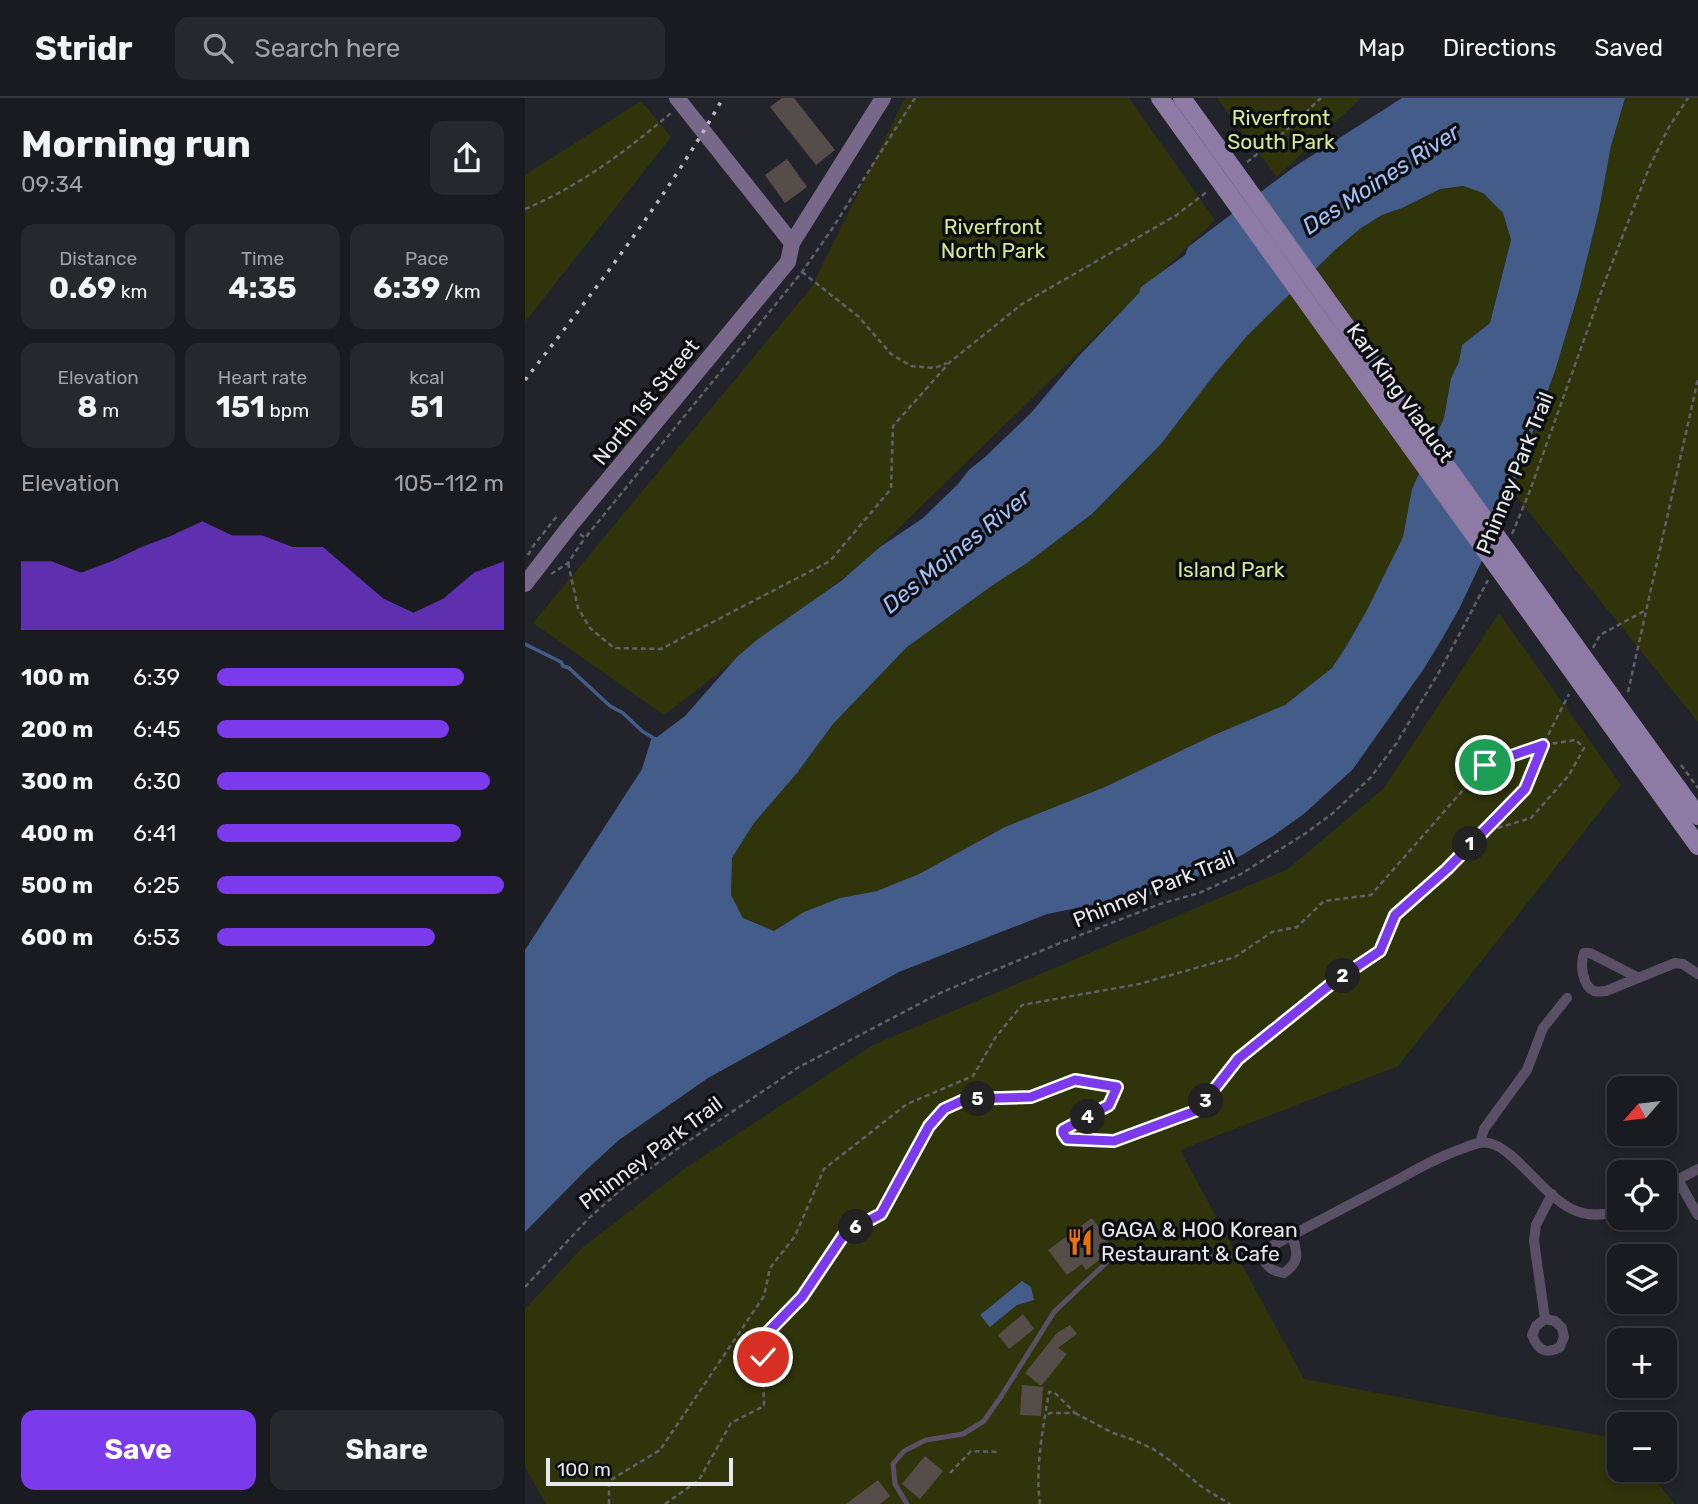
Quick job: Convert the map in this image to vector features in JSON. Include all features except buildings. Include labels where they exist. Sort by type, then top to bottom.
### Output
[{"type":"main road","name":"Karl King Viaduct","points":[[1160,98],[1208,150],[1620,695],[1698,816]]},
{"type":"main road","name":"Karl King Viaduct","points":[[1182,98],[1208,150],[1698,846]]},
{"type":"street","name":"North 1st Street","points":[[525,583],[788,261],[792,243],[883,98]]},
{"type":"street","points":[[679,101],[792,243]]},
{"type":"street","points":[[1637,977],[1590,953],[1584,953],[1582,958],[1586,984],[1596,991],[1607,991],[1675,963],[1683,964],[1698,974]]},
{"type":"street","points":[[1481,1143],[1484,1129],[1527,1070],[1543,1028],[1567,998]]},
{"type":"street","points":[[1292,1235],[1297,1251],[1296,1261],[1285,1273],[1275,1272],[1259,1253],[1292,1235],[1446,1154],[1481,1143],[1498,1145],[1567,1208],[1580,1214],[1607,1215]]},
{"type":"street","points":[[1698,1169],[1678,1180],[1698,1215]]},
{"type":"street","points":[[1545,1319],[1534,1241],[1535,1225],[1552,1194]]},
{"type":"lane","points":[[907,1504],[895,1484],[893,1464],[904,1451],[926,1440],[963,1434],[983,1421],[1054,1312],[1107,1262],[1123,1255],[1145,1252],[1209,1257],[1259,1253]]},
{"type":"path","points":[[915,98],[802,272],[859,317],[891,354],[911,366],[935,368],[950,362]]},
{"type":"path","points":[[1238,168],[1280,136],[1321,98]]},
{"type":"path","name":"Phinney Park Trail","points":[[1512,536],[1649,168],[1669,127],[1688,98]]},
{"type":"path","points":[[525,209],[600,169],[636,143],[679,101]]},
{"type":"path","points":[[585,538],[568,563],[578,608],[590,628],[614,648],[661,649],[829,561],[891,489],[893,426],[950,362],[1022,304],[1175,216],[1217,184]]},
{"type":"path","points":[[1620,695],[1698,379]]},
{"type":"path","name":"Phinney Park Trail","points":[[525,1287],[589,1218],[623,1188],[799,1067],[940,993],[1065,941],[1160,904],[1199,893],[1241,874],[1306,833],[1333,813],[1371,777],[1396,744],[1442,667],[1493,571]]},
{"type":"path","points":[[609,1504],[609,1481],[660,1450],[764,1296],[770,1268],[795,1236],[824,1169],[908,1104],[973,1076],[995,1038],[1022,1005],[1139,984],[1235,957],[1272,932],[1297,927],[1324,901],[1371,895],[1485,765],[1543,745],[1576,740],[1584,748],[1569,775],[1531,818],[1480,834]]},
{"type":"path","points":[[665,1504],[699,1480],[731,1423],[764,1406],[763,1357],[768,1332],[802,1297],[845,1233],[881,1214],[929,1126],[944,1109],[966,1099],[1031,1097],[1075,1080],[1117,1087],[1109,1105],[1063,1130],[1067,1139],[1114,1141],[1198,1110],[1238,1059],[1331,984],[1380,951],[1395,915],[1447,869],[1525,789],[1543,745]]},
{"type":"path","points":[[1035,1504],[1040,1503],[1039,1481],[1049,1392],[1054,1392],[1075,1413],[1153,1449],[1202,1487],[1230,1504]]},
{"type":"path","points":[[1045,1417],[1050,1413],[1075,1413]]},
{"type":"path","points":[[950,1473],[971,1451],[999,1452]]},
{"type":"green space","name":"Riverfront North Park","points":[[905,98],[1129,98],[1215,220],[864,562],[664,715],[533,623],[811,288]]},
{"type":"green space","name":"Riverfront South Park","points":[[1217,98],[1361,98],[1277,177]]},
{"type":"green space","points":[[1625,98],[1698,98],[1698,722],[1512,491],[1555,371],[1579,291],[1611,146]]},
{"type":"green space","points":[[641,101],[671,137],[525,322],[525,175]]},
{"type":"green space","name":"Island Park","points":[[1463,186],[1483,193],[1503,213],[1511,240],[1490,323],[1462,345],[1459,362],[1451,378],[1444,418],[1412,489],[1403,537],[1367,610],[1332,668],[1285,705],[1214,735],[1105,787],[1005,827],[919,874],[877,891],[840,898],[805,912],[774,931],[743,918],[731,895],[732,859],[754,823],[797,773],[833,724],[907,647],[1093,514],[1161,444],[1247,336],[1361,228],[1382,215],[1440,189]]},
{"type":"green space","points":[[1499,613],[1621,785],[1398,1066],[1180,1150],[1304,1379],[1607,1437],[1607,1482],[1657,1482],[1674,1504],[546,1504],[525,1467],[525,1309],[582,1248],[684,1169],[873,1045],[1288,869],[1384,788]]},
{"type":"water","name":"Des Moines River","points":[[1402,98],[1625,98],[1611,146],[1579,291],[1555,371],[1497,529],[1442,639],[1353,769],[1305,813],[1273,836],[1242,855],[1194,878],[1142,898],[1047,914],[899,972],[708,1078],[619,1140],[525,1232],[525,950],[642,769],[652,737],[657,737],[685,716],[737,657],[758,639],[841,581],[880,547],[923,518],[969,470],[1031,413],[1078,357],[1139,293],[1141,287],[1185,255],[1188,247],[1294,167]],"holes":[[[1463,186],[1483,193],[1503,213],[1511,240],[1490,323],[1462,345],[1459,362],[1451,378],[1444,418],[1412,489],[1403,537],[1367,610],[1332,668],[1285,705],[1214,735],[1105,787],[1005,827],[919,874],[877,891],[840,898],[804,912],[774,931],[743,918],[731,895],[732,858],[754,823],[797,773],[833,724],[907,647],[1092,514],[1161,444],[1247,336],[1361,228],[1382,215],[1440,189]]]},
{"type":"water","points":[[1022,1281],[1031,1287],[1034,1300],[1017,1305],[990,1327],[980,1315]]},
{"type":"waterway","points":[[525,644],[561,662],[610,706],[652,737]]},
{"type":"railway","points":[[525,380],[654,207],[723,98]]},
{"type":"place","name":"GAGA & HOO Korean Restaurant & Cafe","points":[[1080,1242]]},
{"type":"route","points":[[763,1357],[768,1332],[802,1297],[845,1233],[881,1214],[929,1126],[944,1109],[966,1099],[1031,1097],[1075,1080],[1117,1087],[1109,1105],[1063,1130],[1067,1139],[1114,1141],[1198,1110],[1238,1059],[1331,984],[1380,951],[1395,915],[1447,869],[1525,789],[1543,745],[1485,765]]}]
